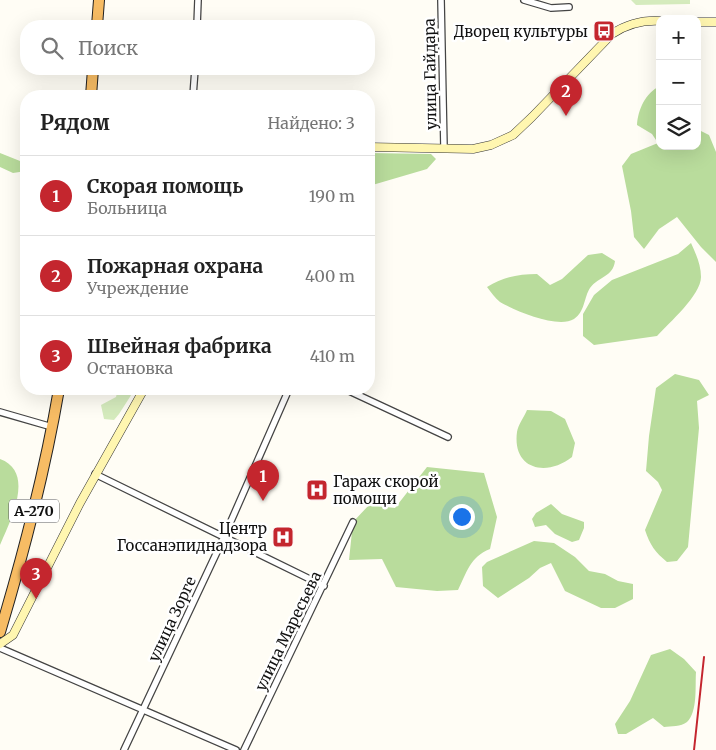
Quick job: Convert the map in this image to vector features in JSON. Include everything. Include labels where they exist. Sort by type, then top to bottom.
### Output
[{"type":"highway","points":[[98,20],[100,0]]},
{"type":"highway","points":[[91,90],[93,75]]},
{"type":"highway","name":"А-270","points":[[0,632],[22,558],[40,484],[58,395]]},
{"type":"main road","points":[[375,147],[473,149],[492,146],[513,135],[612,34],[623,27],[645,20],[656,21]]},
{"type":"main road","points":[[701,22],[716,22]]},
{"type":"main road","points":[[0,644],[13,635],[96,474],[141,395]]},
{"type":"street","points":[[196,20],[198,0]]},
{"type":"street","name":"улица Гайдара","points":[[441,0],[444,148]]},
{"type":"street","points":[[524,0],[551,8],[569,7]]},
{"type":"street","points":[[193,90],[194,75]]},
{"type":"street","name":"улица Зорге","points":[[124,750],[224,537],[286,395]]},
{"type":"street","points":[[358,395],[448,437]]},
{"type":"street","points":[[0,412],[52,427]]},
{"type":"street","points":[[96,474],[324,586]]},
{"type":"street","name":"улица Маресьева","points":[[244,750],[354,522]]},
{"type":"street","points":[[0,648],[236,750]]},
{"type":"green space","points":[[631,0],[690,0],[690,4],[636,5]]},
{"type":"green space","points":[[655,89],[656,140],[652,134],[637,125],[643,102]]},
{"type":"green space","points":[[701,131],[709,135],[716,152],[716,262],[701,247],[677,217],[659,229],[644,249],[634,237],[622,166],[631,154],[656,144],[656,150],[701,150]]},
{"type":"green space","points":[[0,153],[20,161],[20,172],[13,173],[0,167]]},
{"type":"green space","points":[[375,153],[431,154],[436,159],[427,169],[375,184]]},
{"type":"green space","points":[[691,243],[700,268],[700,284],[684,308],[657,336],[594,345],[583,336],[583,314],[594,295],[612,280],[678,254]]},
{"type":"green space","points":[[602,253],[615,261],[612,270],[590,288],[578,316],[567,322],[537,318],[516,310],[500,302],[487,287],[505,278],[530,274],[537,274],[550,285],[562,279],[588,255]]},
{"type":"green space","points":[[675,374],[699,380],[709,395],[697,401],[699,428],[688,547],[677,561],[667,562],[653,548],[645,530],[662,490],[658,482],[646,471],[656,388]]},
{"type":"green space","points":[[116,395],[131,395],[114,420],[104,419],[101,405]]},
{"type":"green space","points":[[527,410],[551,411],[565,419],[575,443],[572,457],[552,467],[542,468],[526,462],[520,455],[517,445],[517,432]]},
{"type":"green space","points":[[0,459],[11,465],[17,475],[18,486],[14,511],[0,545]]},
{"type":"green space","points":[[427,467],[484,473],[497,517],[490,549],[483,552],[473,561],[458,590],[437,591],[396,587],[382,559],[349,560],[353,522],[369,505],[395,508]]},
{"type":"green space","points":[[551,504],[562,514],[584,522],[584,528],[579,540],[572,542],[555,534],[546,525],[535,527],[532,519],[536,513]]},
{"type":"green space","points":[[534,541],[554,543],[575,557],[589,571],[605,574],[618,581],[633,584],[633,599],[615,608],[601,608],[565,591],[551,563],[540,568],[529,578],[498,598],[483,586],[482,567],[487,562]]},
{"type":"green space","points":[[670,649],[684,659],[696,672],[696,691],[691,718],[682,725],[664,727],[653,718],[626,734],[618,734],[615,724],[630,701],[651,655]]},
{"type":"railway","points":[[694,750],[704,657]]},
{"type":"place","name":"Дворец культуры","points":[[604,31]]},
{"type":"place","name":"Пожарная охрана","points":[[566,116]]},
{"type":"place","name":"Гараж скорой помощи","points":[[317,490]]},
{"type":"place","name":"Скорая помощь","points":[[263,501]]},
{"type":"place","name":"Центр Госсанэпиднадзора","points":[[283,537]]},
{"type":"place","name":"Швейная фабрика","points":[[36,599]]}]
